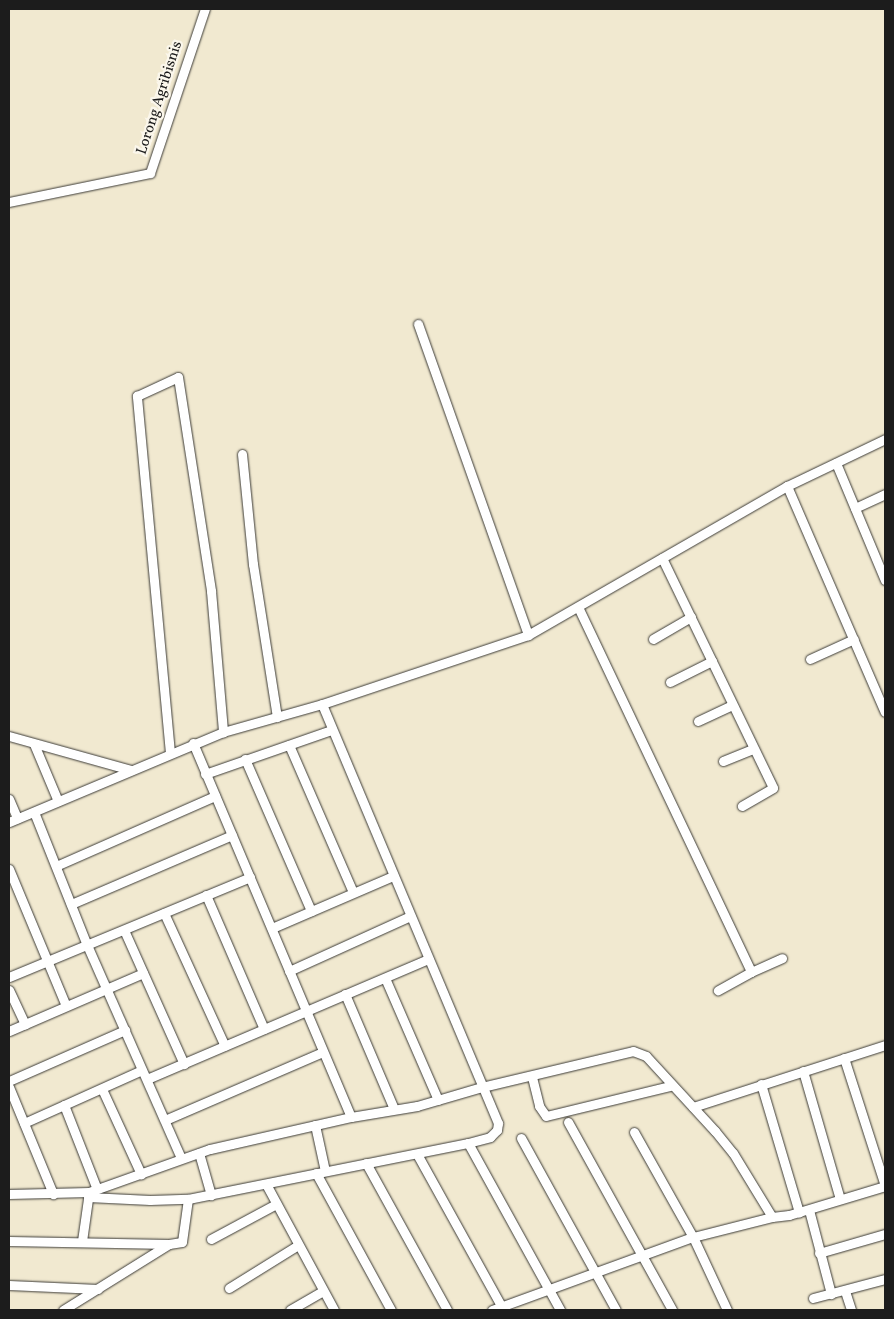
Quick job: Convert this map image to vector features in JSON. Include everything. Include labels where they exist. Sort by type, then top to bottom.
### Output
[{"type":"street","name":"Lorong Agribisnis","points":[[9,202],[150,173],[204,9]]},
{"type":"street","points":[[418,324],[528,635]]},
{"type":"street","points":[[170,753],[137,395],[178,377],[211,591],[223,732]]},
{"type":"street","points":[[9,799],[13,820],[223,732],[322,704],[528,635],[787,486],[885,439]]},
{"type":"street","points":[[242,454],[253,564],[277,717]]},
{"type":"street","points":[[836,463],[885,580]]},
{"type":"street","points":[[787,486],[885,712]]},
{"type":"street","points":[[855,508],[885,494]]},
{"type":"street","points":[[662,558],[773,788],[742,806]]},
{"type":"street","points":[[578,607],[751,972]]},
{"type":"street","points":[[653,639],[691,617]]},
{"type":"street","points":[[810,659],[854,639]]},
{"type":"street","points":[[670,682],[712,661]]},
{"type":"street","points":[[9,1194],[92,1192],[150,1200],[188,1199],[468,1144],[490,1138],[498,1130],[498,1123],[331,730],[322,704]]},
{"type":"street","points":[[698,721],[732,705]]},
{"type":"street","points":[[205,774],[245,758],[331,730]]},
{"type":"street","points":[[9,736],[131,770]]},
{"type":"street","points":[[193,743],[351,1117]]},
{"type":"street","points":[[34,744],[58,801]]},
{"type":"street","points":[[289,745],[353,892]]},
{"type":"street","points":[[723,761],[753,748]]},
{"type":"street","points":[[245,758],[311,911]]},
{"type":"street","points":[[56,866],[215,796]]},
{"type":"street","points":[[34,812],[87,945],[181,1158]]},
{"type":"street","points":[[71,904],[232,835]]},
{"type":"street","points":[[9,870],[66,1006]]},
{"type":"street","points":[[272,928],[393,876]]},
{"type":"street","points":[[9,977],[250,877]]},
{"type":"street","points":[[206,895],[264,1028]]},
{"type":"street","points":[[164,913],[225,1046]]},
{"type":"street","points":[[289,970],[410,916]]},
{"type":"street","points":[[124,930],[184,1064]]},
{"type":"street","points":[[718,990],[782,958]]},
{"type":"street","points":[[147,1079],[428,959]]},
{"type":"street","points":[[9,1031],[143,973]]},
{"type":"street","points":[[385,978],[438,1100]]},
{"type":"street","points":[[9,990],[25,1024]]},
{"type":"street","points":[[345,994],[394,1109]]},
{"type":"street","points":[[9,1081],[125,1030]]},
{"type":"street","points":[[693,1107],[885,1045]]},
{"type":"street","points":[[92,1192],[199,1153],[351,1117],[438,1100],[482,1087],[532,1077],[633,1051],[646,1056],[670,1086],[693,1107],[733,1153],[772,1217]]},
{"type":"street","points":[[165,1120],[323,1052]]},
{"type":"street","points":[[492,1310],[502,1308],[594,1271],[693,1237],[772,1217],[809,1210],[885,1186],[844,1058]]},
{"type":"street","points":[[24,1123],[142,1070]]},
{"type":"street","points":[[803,1071],[840,1199]]},
{"type":"street","points":[[532,1077],[539,1106],[546,1116],[670,1086]]},
{"type":"street","points":[[761,1084],[799,1212]]},
{"type":"street","points":[[9,1087],[11,1101],[24,1123],[53,1194]]},
{"type":"street","points":[[102,1089],[140,1174]]},
{"type":"street","points":[[64,1104],[92,1192],[82,1241]]},
{"type":"street","points":[[568,1122],[672,1310]]},
{"type":"street","points":[[315,1125],[320,1172],[391,1310]]},
{"type":"street","points":[[634,1132],[693,1237],[727,1310]]},
{"type":"street","points":[[521,1138],[616,1310]]},
{"type":"street","points":[[468,1144],[560,1310]]},
{"type":"street","points":[[199,1153],[211,1195]]},
{"type":"street","points":[[417,1154],[502,1308]]},
{"type":"street","points":[[366,1164],[447,1310]]},
{"type":"street","points":[[266,1184],[334,1310]]},
{"type":"street","points":[[9,1241],[180,1244],[185,1238],[188,1199]]},
{"type":"street","points":[[211,1239],[276,1204]]},
{"type":"street","points":[[809,1210],[819,1253],[832,1294]]},
{"type":"street","points":[[819,1253],[885,1234]]},
{"type":"street","points":[[63,1310],[170,1244]]},
{"type":"street","points":[[229,1288],[298,1245]]},
{"type":"street","points":[[813,1298],[885,1279]]},
{"type":"street","points":[[9,1285],[98,1289]]},
{"type":"street","points":[[290,1310],[323,1291]]},
{"type":"street","points":[[845,1291],[851,1310]]}]
